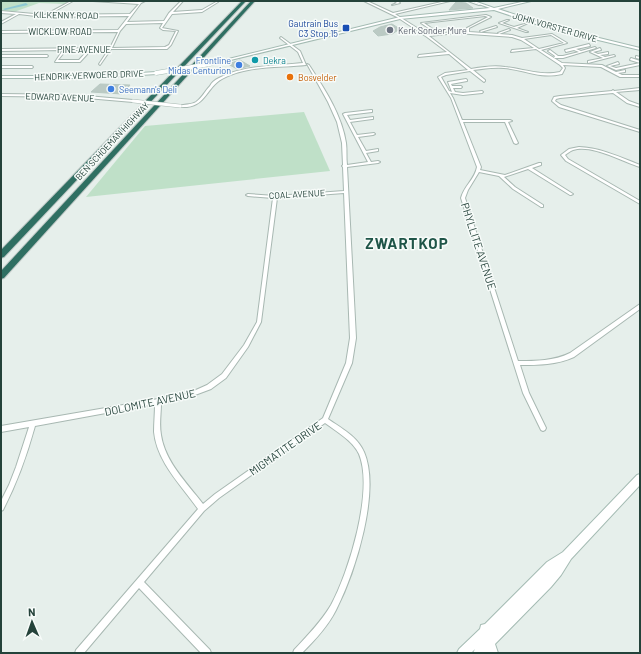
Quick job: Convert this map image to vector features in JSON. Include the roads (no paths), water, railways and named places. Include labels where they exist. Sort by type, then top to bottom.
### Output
[{"type":"highway","name":"BEN SCHOEMAN HIGHWAY","points":[[1,255],[244,1]]},
{"type":"highway","name":"BEN SCHOEMAN HIGHWAY","points":[[1,276],[253,1]]},
{"type":"main road","name":"JOHN VORSTER DRIVE","points":[[470,1],[508,10],[572,29],[640,45]]},
{"type":"main road","name":"HENDRIK VERWOERD DRIVE","points":[[210,63],[288,43],[399,18],[496,7],[530,1]]},
{"type":"main road","name":"HENDRIK VERWOERD DRIVE","points":[[1,76],[90,77],[156,72],[210,63],[288,43],[294,44],[399,18],[500,8],[523,2]]},
{"type":"main road","points":[[508,10],[507,8],[523,2]]},
{"type":"main road","name":"JOHN VORSTER DRIVE","points":[[481,3],[488,8],[548,27],[640,49]]},
{"type":"main road","points":[[479,653],[491,648],[547,583],[567,555],[640,478]]},
{"type":"main road","points":[[463,653],[551,566],[567,555]]},
{"type":"main road","points":[[486,629],[491,648]]},
{"type":"street","points":[[94,1],[140,3]]},
{"type":"street","points":[[100,64],[119,31],[140,3],[144,1]]},
{"type":"street","points":[[126,23],[164,22],[170,13],[182,1]]},
{"type":"street","points":[[365,1],[393,14],[428,36],[484,81]]},
{"type":"street","points":[[369,3],[376,1]]},
{"type":"street","points":[[393,5],[399,3],[395,1]]},
{"type":"street","points":[[393,14],[449,1]]},
{"type":"street","points":[[44,16],[71,2]]},
{"type":"street","points":[[170,13],[202,11],[217,2]]},
{"type":"street","name":"KILKENNY ROAD","points":[[1,12],[44,16],[131,16]]},
{"type":"street","points":[[1,23],[18,14]]},
{"type":"street","points":[[439,34],[422,23],[450,18],[490,16],[468,28],[468,31]]},
{"type":"street","points":[[508,20],[500,23],[527,32],[512,36]]},
{"type":"street","name":"PINE AVENUE","points":[[1,50],[159,49],[167,47],[177,32],[174,30],[161,29],[164,22]]},
{"type":"street","points":[[508,26],[515,23]]},
{"type":"street","points":[[514,28],[526,23]]},
{"type":"street","points":[[484,33],[496,27]]},
{"type":"street","points":[[494,32],[503,29]]},
{"type":"street","points":[[472,30],[484,33],[503,33],[509,30]]},
{"type":"street","name":"WICKLOW ROAD","points":[[1,32],[119,31]]},
{"type":"street","points":[[428,36],[463,31]]},
{"type":"street","points":[[435,32],[468,31],[512,36],[522,39],[561,64],[564,68],[562,72],[548,75],[535,75],[503,67],[471,70],[440,76],[440,79],[451,92],[462,94],[482,92]]},
{"type":"street","points":[[512,51],[538,49],[566,43],[551,34],[522,39]]},
{"type":"street","name":"MIGMATITE DRIVE","points":[[79,653],[202,509],[223,492],[325,420],[346,371],[352,346],[344,143],[340,125],[332,106],[301,55],[288,43]]},
{"type":"street","points":[[572,45],[579,48]]},
{"type":"street","points":[[566,51],[589,45]]},
{"type":"street","points":[[552,58],[563,57],[595,48]]},
{"type":"street","points":[[65,49],[56,61],[80,61],[90,49]]},
{"type":"street","points":[[574,49],[581,52]]},
{"type":"street","points":[[600,49],[591,51],[605,58]]},
{"type":"street","points":[[1,56],[7,50]]},
{"type":"street","points":[[549,51],[557,57]]},
{"type":"street","points":[[597,55],[607,52]]},
{"type":"street","points":[[419,56],[449,53]]},
{"type":"street","points":[[1,56],[47,56]]},
{"type":"street","points":[[590,64],[614,56]]},
{"type":"street","points":[[631,59],[640,63]]},
{"type":"street","points":[[578,62],[600,65],[624,77],[639,76]]},
{"type":"street","points":[[608,66],[618,63]]},
{"type":"street","points":[[561,64],[602,64],[616,69],[640,63]]},
{"type":"street","name":"EDWARD AVENUE","points":[[1,95],[75,96],[180,106],[202,101],[210,85],[229,74],[306,65]]},
{"type":"street","points":[[1,67],[32,67]]},
{"type":"street","points":[[615,73],[624,71]]},
{"type":"street","points":[[631,73],[639,76]]},
{"type":"street","points":[[466,80],[449,82],[461,121],[478,164],[478,171],[508,176],[540,164]]},
{"type":"street","points":[[451,87],[461,87]]},
{"type":"street","points":[[640,89],[560,97],[555,98],[553,101],[560,106],[640,131]]},
{"type":"street","points":[[613,92],[628,102],[640,106]]},
{"type":"street","points":[[370,163],[345,114],[371,111]]},
{"type":"street","points":[[348,121],[372,118]]},
{"type":"street","points":[[461,121],[510,121]]},
{"type":"street","points":[[506,121],[516,143]]},
{"type":"street","points":[[356,136],[374,134]]},
{"type":"street","points":[[640,166],[592,148],[583,147],[565,152],[563,156],[640,203]]},
{"type":"street","points":[[365,152],[377,150]]},
{"type":"street","points":[[344,166],[378,162]]},
{"type":"street","points":[[529,168],[571,194]]},
{"type":"street","name":"PHYLLITE AVENUE","points":[[478,171],[464,193],[464,198],[526,393],[543,428]]},
{"type":"street","points":[[501,176],[514,188],[542,206]]},
{"type":"street","name":"COAL AVENUE","points":[[248,195],[275,197],[345,192]]},
{"type":"street","name":"DOLOMITE AVENUE","points":[[1,429],[32,425],[158,402],[200,392],[217,382],[232,366],[254,331],[261,315],[275,197]]},
{"type":"street","points":[[517,363],[551,362],[562,360],[572,355],[640,306]]},
{"type":"street","points":[[158,402],[158,436],[160,447],[166,458],[202,509]]},
{"type":"street","points":[[297,653],[322,624],[341,592],[353,559],[366,496],[366,465],[362,452],[350,440],[325,420]]},
{"type":"street","points":[[1,508],[22,464],[32,425]]},
{"type":"street","points":[[139,582],[207,653]]},
{"type":"waterway","points":[[5,9],[26,4]]},
{"type":"place","name":"Gautrain Bus C3 Stop 15","points":[[346,28]]},
{"type":"place","name":"Kerk Sonder Mure","points":[[390,30]]},
{"type":"place","name":"Dekra","points":[[255,60]]},
{"type":"place","name":"Frontline Midas Centurion","points":[[239,65]]},
{"type":"place","name":"Bosvelder","points":[[290,77]]},
{"type":"place","name":"Seemann's Deli","points":[[111,89]]},
{"type":"district","name":"ZWARTKOP","points":[[407,243]]}]
